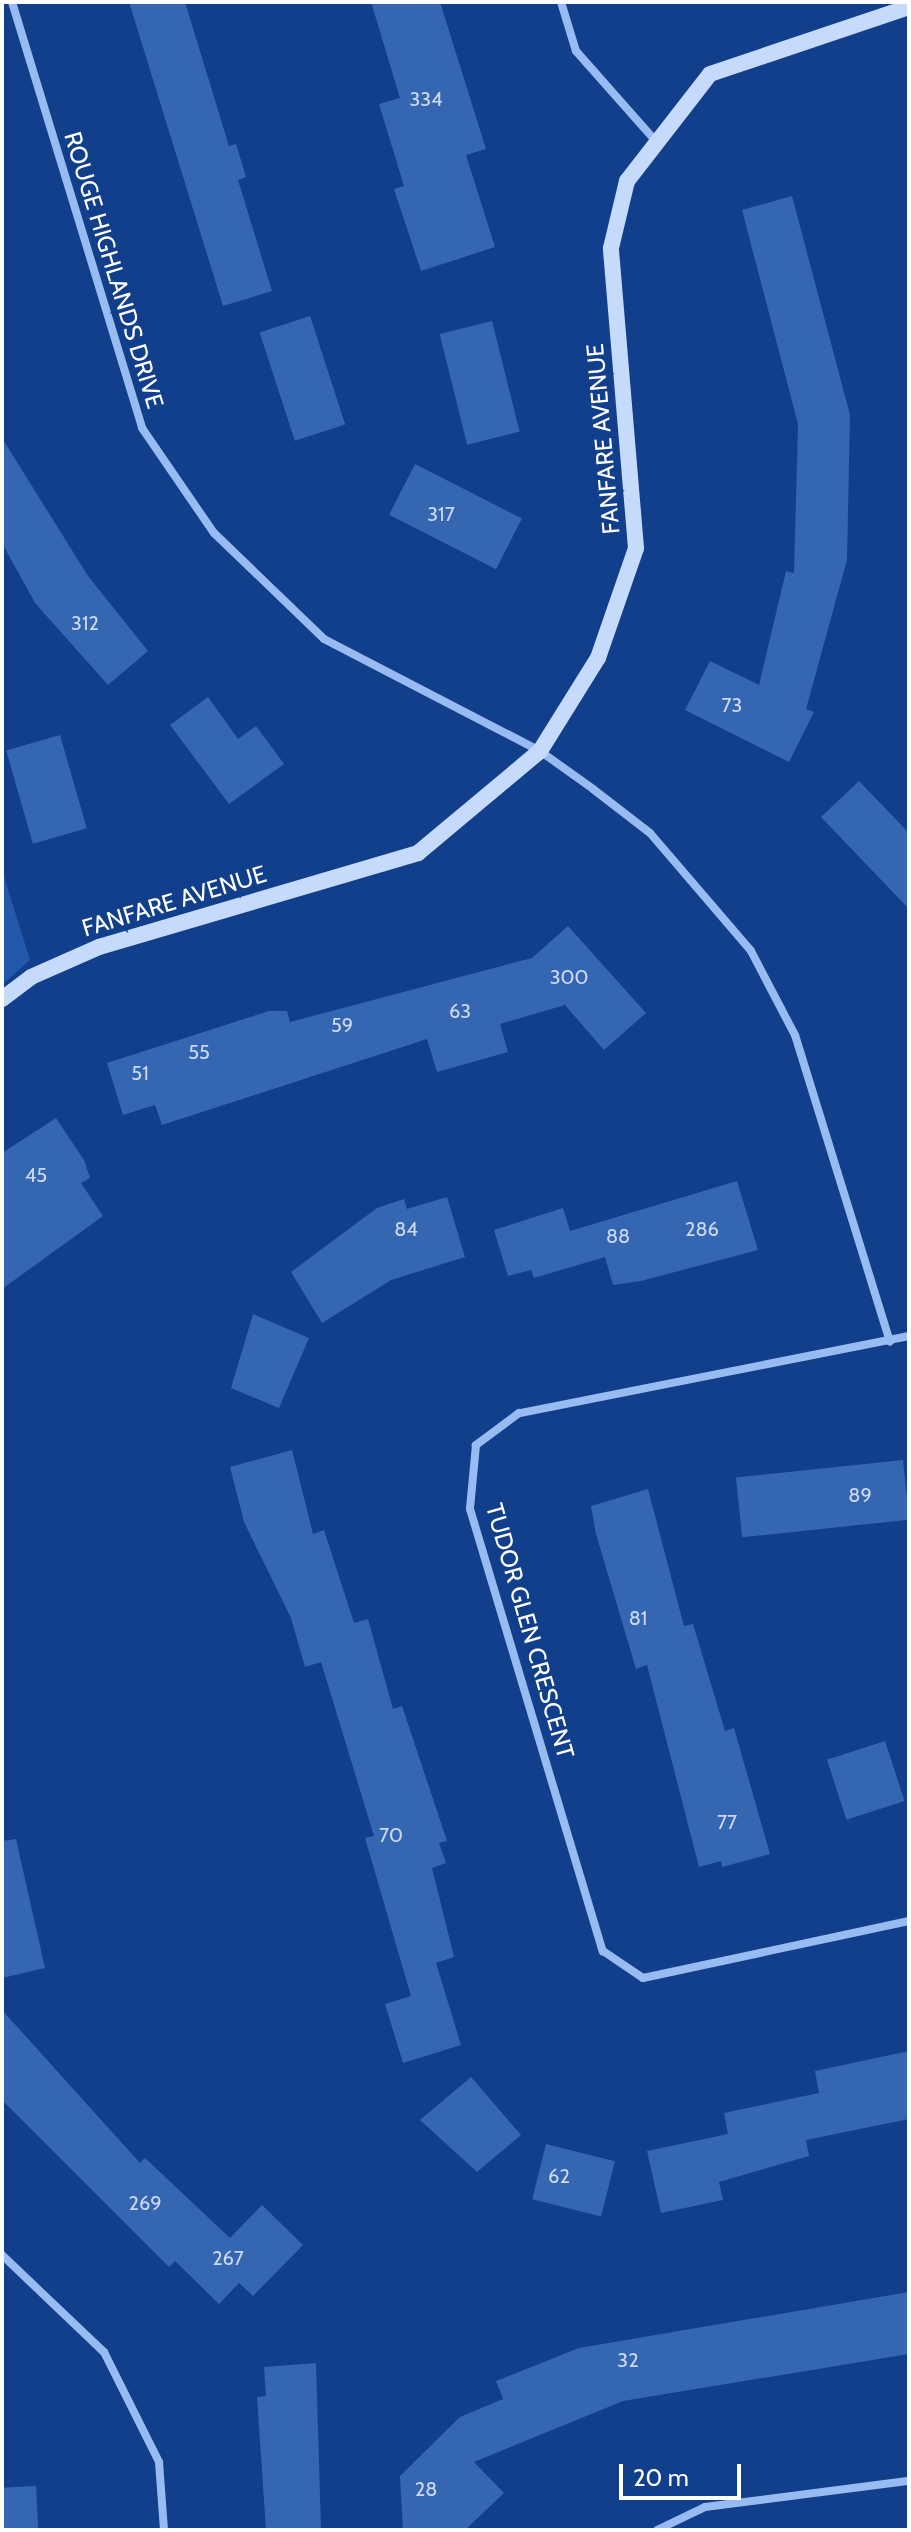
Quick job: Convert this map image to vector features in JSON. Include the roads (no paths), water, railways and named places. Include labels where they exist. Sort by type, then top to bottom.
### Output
[{"type":"street","name":"ROUGE HIGHLANDS DRIVE","points":[[12,2],[142,428],[214,533],[324,639],[540,751],[650,833],[751,951],[795,1035],[890,1342]]},
{"type":"street","points":[[561,2],[576,51],[653,138]]},
{"type":"street","name":"FANFARE AVENUE","points":[[2,999],[31,977],[99,947],[418,853],[540,751],[598,658],[636,548],[611,248],[627,181],[653,138],[710,74],[909,7]]},
{"type":"street","name":"TUDOR GLEN CRESCENT","points":[[909,1336],[519,1413],[476,1445],[470,1509],[603,1951],[643,1978],[909,1921]]},
{"type":"street","points":[[2,2255],[104,2352],[159,2462],[164,2530]]},
{"type":"street","points":[[657,2530],[705,2507],[909,2481]]}]
